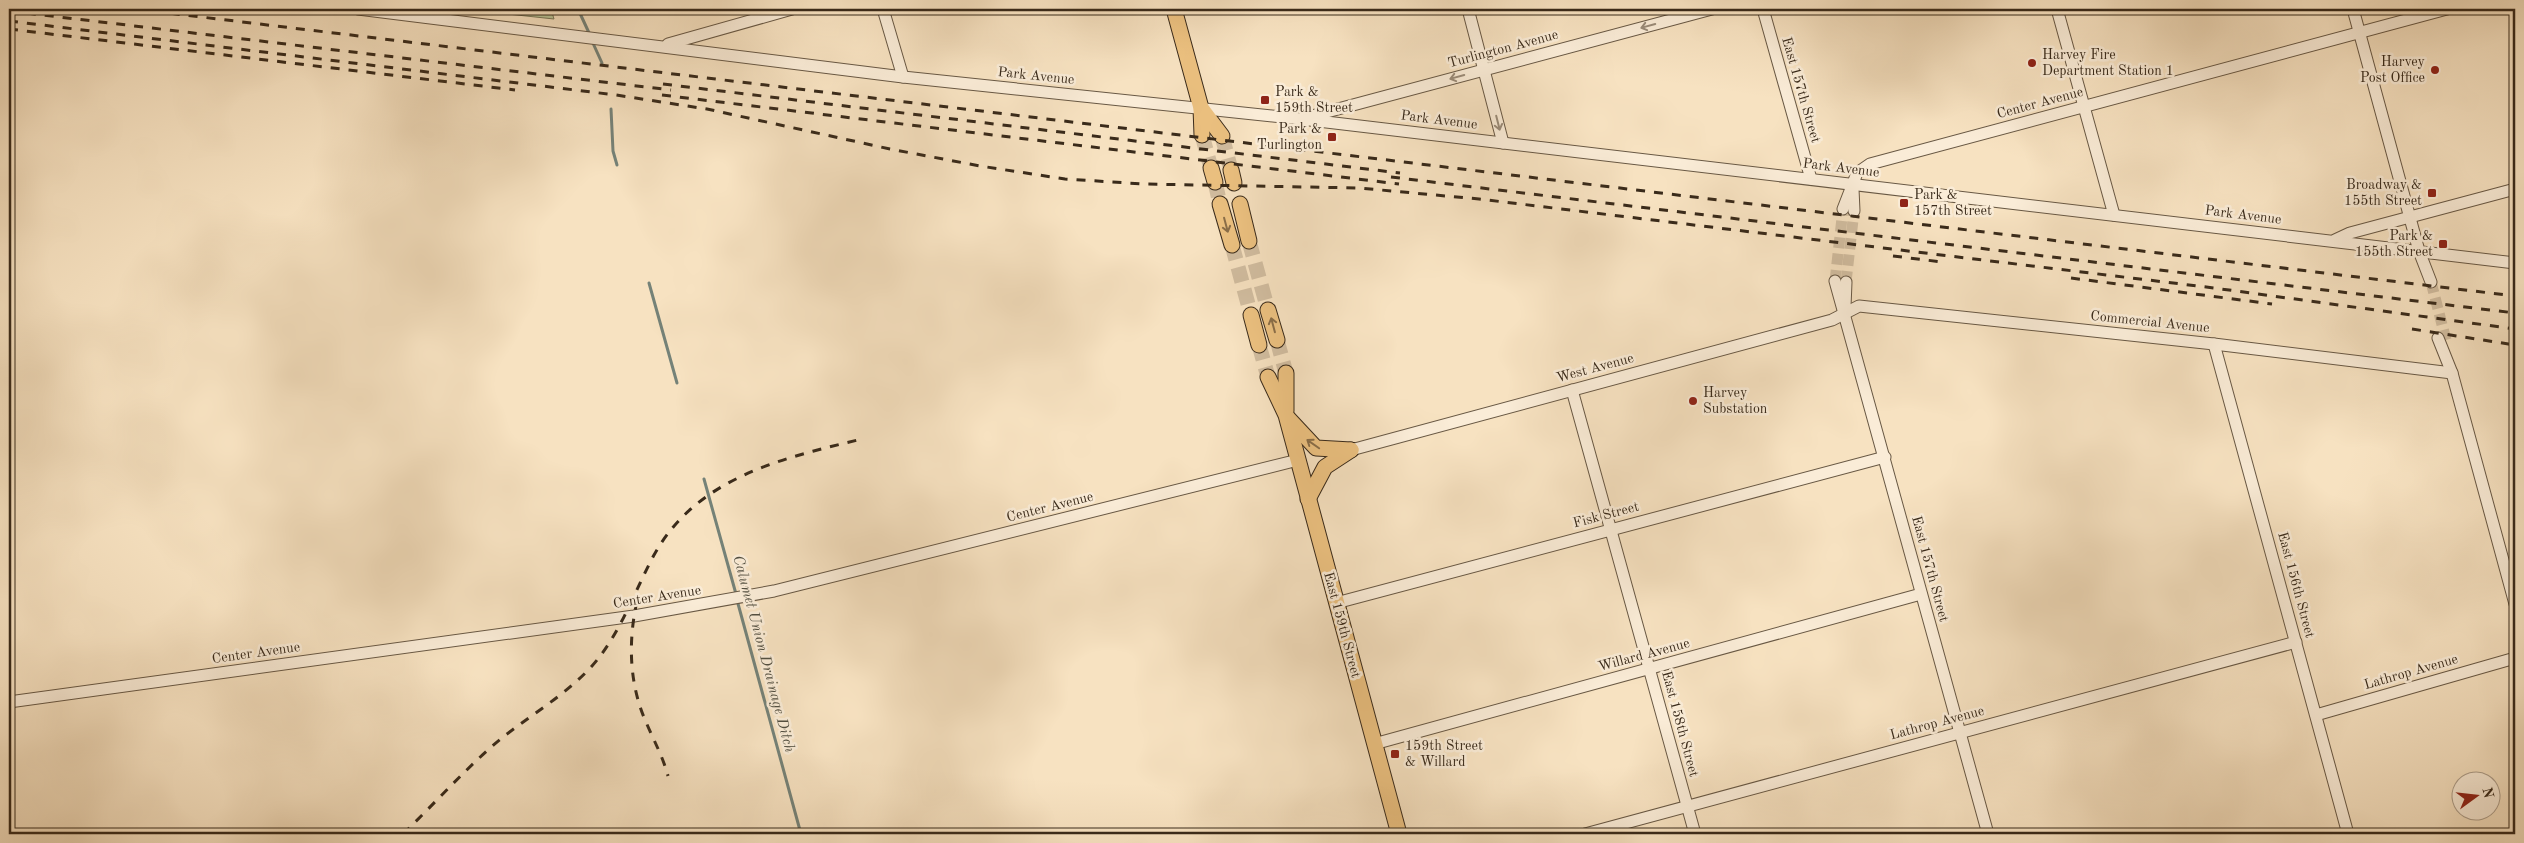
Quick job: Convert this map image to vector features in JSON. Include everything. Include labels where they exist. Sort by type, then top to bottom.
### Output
[{"type":"main road","points":[[1174,9],[1201,108],[1202,135]]},
{"type":"main road","points":[[1201,108],[1222,136]]},
{"type":"main road","points":[[1220,204],[1232,245]]},
{"type":"main road","points":[[1240,204],[1250,241]]},
{"type":"main road","points":[[1268,310],[1277,340]]},
{"type":"main road","points":[[1251,315],[1259,345]]},
{"type":"main road","name":"East 159th Street","points":[[1286,373],[1286,415]]},
{"type":"main road","name":"East 159th Street","points":[[1268,377],[1286,415],[1399,834]]},
{"type":"main road","points":[[1286,415],[1316,448],[1351,450]]},
{"type":"main road","points":[[1308,499],[1325,467],[1351,450]]},
{"type":"street","name":"Park Avenue","points":[[358,9],[663,45],[902,77],[1301,119],[2334,240],[2515,263]]},
{"type":"street","points":[[663,45],[792,9]]},
{"type":"street","points":[[883,9],[902,77]]},
{"type":"street","points":[[1468,9],[1504,143]]},
{"type":"street","name":"Turlington Avenue","points":[[1301,119],[1712,9]]},
{"type":"street","name":"East 157th Street","points":[[1763,9],[1811,180]]},
{"type":"street","points":[[2057,9],[2114,215]]},
{"type":"street","points":[[2353,9],[2427,282]]},
{"type":"street","name":"Center Avenue","points":[[1853,185],[1857,173],[1870,164],[2447,9]]},
{"type":"street","points":[[1849,210],[1853,185]]},
{"type":"street","points":[[2334,240],[2515,189]]},
{"type":"street","name":"East 157th Street","points":[[1840,281],[1845,311],[1884,457],[1988,834]]},
{"type":"street","name":"Commercial Avenue","points":[[1845,311],[1858,306],[2214,344],[2452,373]]},
{"type":"street","name":"West Avenue","points":[[1351,450],[1832,320],[1845,311]]},
{"type":"street","points":[[2442,339],[2515,604]]},
{"type":"street","name":"East 156th Street","points":[[2214,344],[2348,834]]},
{"type":"street","name":"East 158th Street","points":[[1572,390],[1695,834]]},
{"type":"street","name":"Fisk Street","points":[[1336,603],[1884,457]]},
{"type":"street","name":"Center Avenue","points":[[9,702],[634,616],[752,596],[1298,460]]},
{"type":"street","name":"Willard Avenue","points":[[1374,744],[1921,594]]},
{"type":"street","name":"Lathrop Avenue","points":[[1585,834],[2296,642]]},
{"type":"street","name":"Lathrop Avenue","points":[[2316,716],[2515,658]]},
{"type":"green space","points":[[461,9],[551,9],[554,19]]},
{"type":"waterway","name":"Calumet Union Drainage Ditch","points":[[578,9],[590,35]]},
{"type":"waterway","name":"Calumet Union Drainage Ditch","points":[[592,41],[602,63]]},
{"type":"waterway","name":"Calumet Union Drainage Ditch","points":[[611,109],[613,151],[617,165]]},
{"type":"waterway","name":"Calumet Union Drainage Ditch","points":[[649,283],[677,383]]},
{"type":"waterway","name":"Calumet Union Drainage Ditch","points":[[704,479],[736,594]]},
{"type":"waterway","name":"Calumet Union Drainage Ditch","points":[[737,600],[801,834]]},
{"type":"tunnel","points":[[1202,135],[1211,168]]},
{"type":"tunnel","points":[[1222,136],[1231,170]]},
{"type":"tunnel","points":[[1215,182],[1220,204]]},
{"type":"tunnel","points":[[1835,281],[1843,209]]},
{"type":"tunnel","points":[[1846,282],[1854,211]]},
{"type":"tunnel","points":[[1249,241],[1268,310]]},
{"type":"tunnel","points":[[1232,245],[1251,315]]},
{"type":"tunnel","points":[[2431,282],[2446,340]]},
{"type":"tunnel","points":[[1277,340],[1286,373]]},
{"type":"tunnel","points":[[1259,345],[1268,377]]},
{"type":"railway","points":[[135,9],[2515,296]]},
{"type":"railway","points":[[9,11],[671,90]]},
{"type":"railway","points":[[9,21],[616,95],[707,109],[890,149],[980,166],[1065,179],[1144,184],[1359,188],[1479,199],[2214,288],[2515,329]]},
{"type":"railway","points":[[9,29],[515,90]]},
{"type":"railway","points":[[663,84],[1400,173]]},
{"type":"railway","points":[[662,95],[1399,184]]},
{"type":"railway","points":[[1391,177],[2515,313]]},
{"type":"railway","points":[[1893,256],[1942,262]]},
{"type":"railway","points":[[2071,278],[2272,304]]},
{"type":"railway","points":[[2412,329],[2515,345]]},
{"type":"railway","points":[[403,834],[501,738],[568,689],[592,666],[619,626],[654,555],[672,528],[694,507],[718,489],[744,475],[773,463],[862,439]]},
{"type":"railway","points":[[637,601],[631,647],[633,678],[640,708],[668,776]]},
{"type":"place","name":"Harvey Fire Department Station 1","points":[[2032,63]]},
{"type":"place","name":"Harvey Post Office","points":[[2435,70]]},
{"type":"place","name":"Park & 159th Street","points":[[1265,100]]},
{"type":"place","name":"Park & Turlington","points":[[1332,137]]},
{"type":"place","name":"Broadway & 155th Street","points":[[2432,193]]},
{"type":"place","name":"Park & 157th Street","points":[[1904,203]]},
{"type":"place","name":"Park & 155th Street","points":[[2443,244]]},
{"type":"place","name":"Harvey Substation","points":[[1693,401]]},
{"type":"place","name":"159th Street & Willard","points":[[1395,754]]}]
